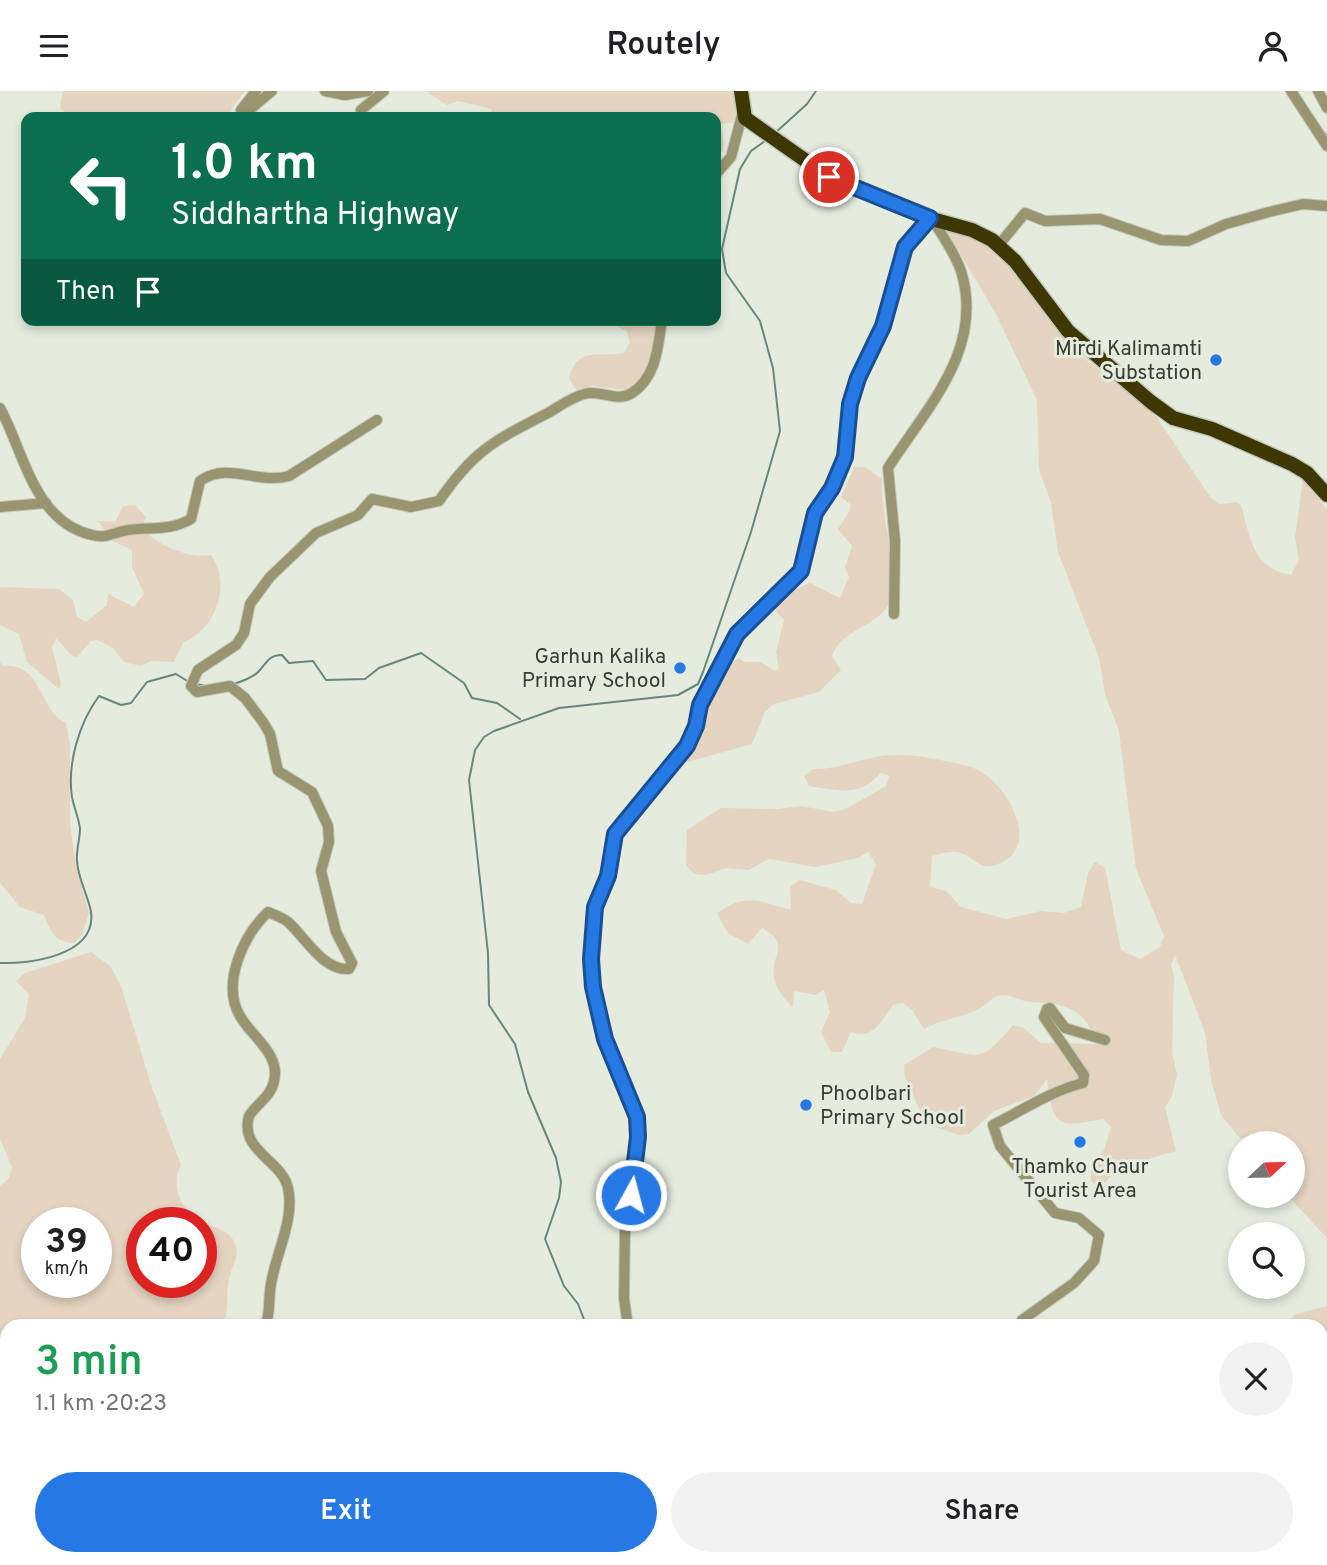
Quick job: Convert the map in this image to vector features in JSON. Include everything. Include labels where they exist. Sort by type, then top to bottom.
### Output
[{"type":"highway","points":[[741,91],[744,115],[829,177],[931,219],[972,230],[998,246],[1016,261],[1068,331],[1172,418],[1212,429],[1292,464],[1307,473],[1327,495]]},
{"type":"street","points":[[240,112],[256,91]]},
{"type":"street","points":[[247,112],[272,91]]},
{"type":"street","points":[[325,91],[345,95],[368,91]]},
{"type":"street","points":[[362,112],[384,91]]},
{"type":"street","points":[[1291,91],[1327,146]]},
{"type":"street","points":[[1318,91],[1327,108]]},
{"type":"street","points":[[721,168],[731,157],[744,115]]},
{"type":"street","points":[[998,246],[1026,213],[1035,214],[1045,221],[1100,219],[1161,240],[1188,241],[1226,224],[1269,212],[1303,204],[1327,206]]},
{"type":"street","points":[[627,1319],[624,1298],[625,1231],[638,1137],[637,1117],[605,1039],[598,1014],[591,959],[595,907],[608,876],[615,834],[687,746],[696,726],[700,705],[737,634],[801,571],[815,513],[832,488],[845,457],[850,404],[858,378],[883,326],[905,247],[931,219],[960,269],[967,300],[966,336],[961,352],[932,405],[888,468],[895,541],[894,614]]},
{"type":"street","points":[[269,1319],[270,1286],[289,1210],[288,1188],[282,1174],[257,1151],[249,1135],[249,1116],[266,1098],[274,1082],[275,1072],[264,1046],[240,1018],[233,1002],[234,977],[247,939],[268,912],[286,920],[307,945],[339,969],[349,969],[352,963],[336,932],[326,894],[321,871],[329,834],[312,792],[278,771],[270,734],[246,698],[230,686],[197,692],[191,686],[192,683],[198,670],[236,645],[244,633],[250,604],[256,595],[270,577],[316,533],[358,515],[372,499],[411,507],[439,501],[465,464],[497,439],[584,394],[623,396],[634,392],[658,353],[661,326]]},
{"type":"street","points":[[0,408],[32,481],[55,515],[92,535],[111,536],[124,530],[174,529],[191,519],[200,481],[212,472],[235,471],[276,480],[289,476],[377,420]]},
{"type":"street","points":[[0,507],[46,503]]},
{"type":"street","points":[[1023,1319],[1074,1283],[1094,1261],[1099,1235],[1079,1218],[1055,1213],[1000,1146],[993,1125],[1047,1098],[1057,1090],[1083,1083],[1084,1075],[1044,1017],[1046,1009],[1050,1008],[1065,1028],[1105,1040]]},
{"type":"shaded area","points":[[63,91],[245,91],[229,112],[64,112],[60,108]]},
{"type":"shaded area","points":[[426,91],[732,91],[737,116],[731,123],[721,124],[721,112],[492,112],[491,109],[458,101],[447,105]]},
{"type":"shaded area","points":[[721,124],[724,145],[721,154]]},
{"type":"shaded area","points":[[958,229],[979,238],[1001,256],[1085,359],[1153,412],[1211,498],[1220,504],[1237,502],[1241,505],[1255,550],[1268,566],[1291,575],[1299,560],[1295,537],[1303,479],[1327,510],[1327,1238],[1299,1208],[1306,1207],[1306,1131],[1234,1131],[1221,1115],[1211,1080],[1205,1032],[1175,955],[1171,965],[1174,976],[1172,1053],[1177,1075],[1171,1098],[1165,1107],[1176,1151],[1151,1158],[1134,1170],[1112,1175],[1099,1189],[1091,1181],[1091,1169],[1104,1150],[1111,1127],[1103,1119],[1075,1123],[1060,1120],[1052,1107],[1047,1079],[1034,1096],[994,1111],[969,1134],[958,1135],[936,1127],[920,1110],[905,1077],[904,1065],[933,1047],[971,1055],[979,1054],[993,1047],[1013,1025],[1024,1028],[1041,1043],[1095,1044],[1086,1022],[1072,1009],[1004,995],[996,997],[975,1011],[924,1029],[912,1010],[903,1003],[893,1005],[881,1023],[871,1031],[859,1034],[851,1032],[842,1052],[831,1052],[821,1032],[830,1012],[824,990],[816,995],[794,991],[793,1007],[781,994],[774,978],[778,950],[776,939],[762,928],[748,944],[728,933],[717,913],[745,900],[761,901],[791,910],[790,887],[799,880],[836,890],[851,903],[862,904],[876,864],[868,852],[858,858],[815,867],[769,859],[749,870],[727,868],[706,875],[694,874],[686,865],[687,830],[721,808],[778,809],[801,806],[834,812],[846,809],[886,786],[890,776],[880,773],[865,786],[838,790],[809,786],[804,776],[813,769],[832,768],[892,755],[938,759],[971,767],[985,774],[1008,800],[1016,816],[1019,832],[1017,847],[1008,859],[991,866],[980,864],[955,852],[932,856],[930,887],[946,891],[961,907],[1006,919],[1041,911],[1064,913],[1081,907],[1088,873],[1095,862],[1105,868],[1121,950],[1140,959],[1160,947],[1164,936],[1136,869],[1119,731],[1105,694],[1099,658],[1058,552],[1051,503],[1039,469],[1037,400],[996,314],[947,231]]},
{"type":"shaded area","points":[[618,326],[657,326],[651,360],[642,378],[627,390],[592,386],[576,390],[569,378],[578,361],[591,355],[624,353],[630,343],[627,332]]},
{"type":"shaded area","points":[[854,467],[865,467],[882,479],[893,578],[887,607],[836,647],[832,656],[841,670],[819,692],[774,704],[765,712],[752,744],[677,765],[695,738],[703,735],[712,691],[730,664],[739,658],[744,662],[760,662],[775,671],[779,668],[776,652],[784,620],[773,608],[789,592],[810,583],[840,598],[849,577],[845,567],[852,546],[838,529],[850,510],[850,504],[841,497]]},
{"type":"shaded area","points":[[135,505],[146,517],[142,527],[155,540],[183,553],[211,555],[220,579],[217,605],[204,628],[183,643],[174,662],[151,661],[141,666],[124,662],[113,648],[97,640],[91,641],[77,657],[72,656],[56,638],[52,647],[61,684],[59,689],[27,662],[19,634],[0,625],[0,587],[59,589],[73,600],[77,617],[86,622],[107,605],[108,594],[134,607],[144,594],[132,567],[132,550],[111,540],[98,521],[115,522],[123,506]]},
{"type":"shaded area","points":[[0,662],[3,666],[16,667],[26,672],[57,717],[66,723],[70,745],[70,824],[76,866],[89,913],[82,935],[74,943],[58,938],[51,931],[44,915],[20,907],[0,883]]},
{"type":"shaded area","points":[[91,952],[111,967],[121,986],[152,1088],[181,1165],[177,1190],[185,1207],[126,1207],[126,1298],[217,1298],[217,1229],[231,1237],[236,1247],[229,1278],[225,1319],[0,1319],[0,1186],[9,1178],[12,1167],[0,1139],[0,1059],[25,1018],[29,994],[16,981],[25,973]]},
{"type":"shaded area","points":[[1327,1306],[1327,1319],[1290,1319],[1296,1314]]},
{"type":"waterway","points":[[775,133],[807,104],[816,91]]},
{"type":"waterway","points":[[1319,126],[1327,136]]},
{"type":"waterway","points":[[584,1319],[578,1304],[564,1286],[545,1239],[559,1198],[561,1182],[556,1158],[528,1092],[515,1044],[489,1005],[488,953],[469,780],[475,750],[484,737],[494,731],[559,708],[678,695],[698,684],[751,532],[780,431],[773,368],[760,321],[726,273],[722,249],[740,169],[751,151],[765,141]]},
{"type":"waterway","points":[[233,684],[254,675],[268,660],[277,655],[282,655],[289,663],[313,661],[326,680],[365,679],[379,668],[421,653],[464,683],[472,698],[497,703],[520,719]]},
{"type":"waterway","points":[[0,963],[27,962],[59,954],[83,939],[90,927],[91,912],[78,868],[80,829],[72,797],[71,771],[80,731],[99,696],[121,705],[131,703],[147,682],[176,674],[189,682]]},
{"type":"waterway","points":[[195,684],[207,686]]},
{"type":"place","name":"Mirdi Kalimamti Substation","points":[[1216,360]]},
{"type":"place","name":"Garhun Kalika Primary School","points":[[680,668]]},
{"type":"place","name":"Phoolbari Primary School","points":[[806,1105]]},
{"type":"place","name":"Thamko Chaur Tourist Area","points":[[1080,1142]]},
{"type":"route","points":[[631,1195],[638,1137],[637,1117],[605,1039],[593,987],[591,959],[595,907],[608,876],[615,834],[687,746],[696,726],[700,705],[737,634],[755,613],[773,602],[801,571],[815,513],[842,468],[850,404],[858,378],[883,326],[905,247],[930,218],[880,200],[829,177]]}]
